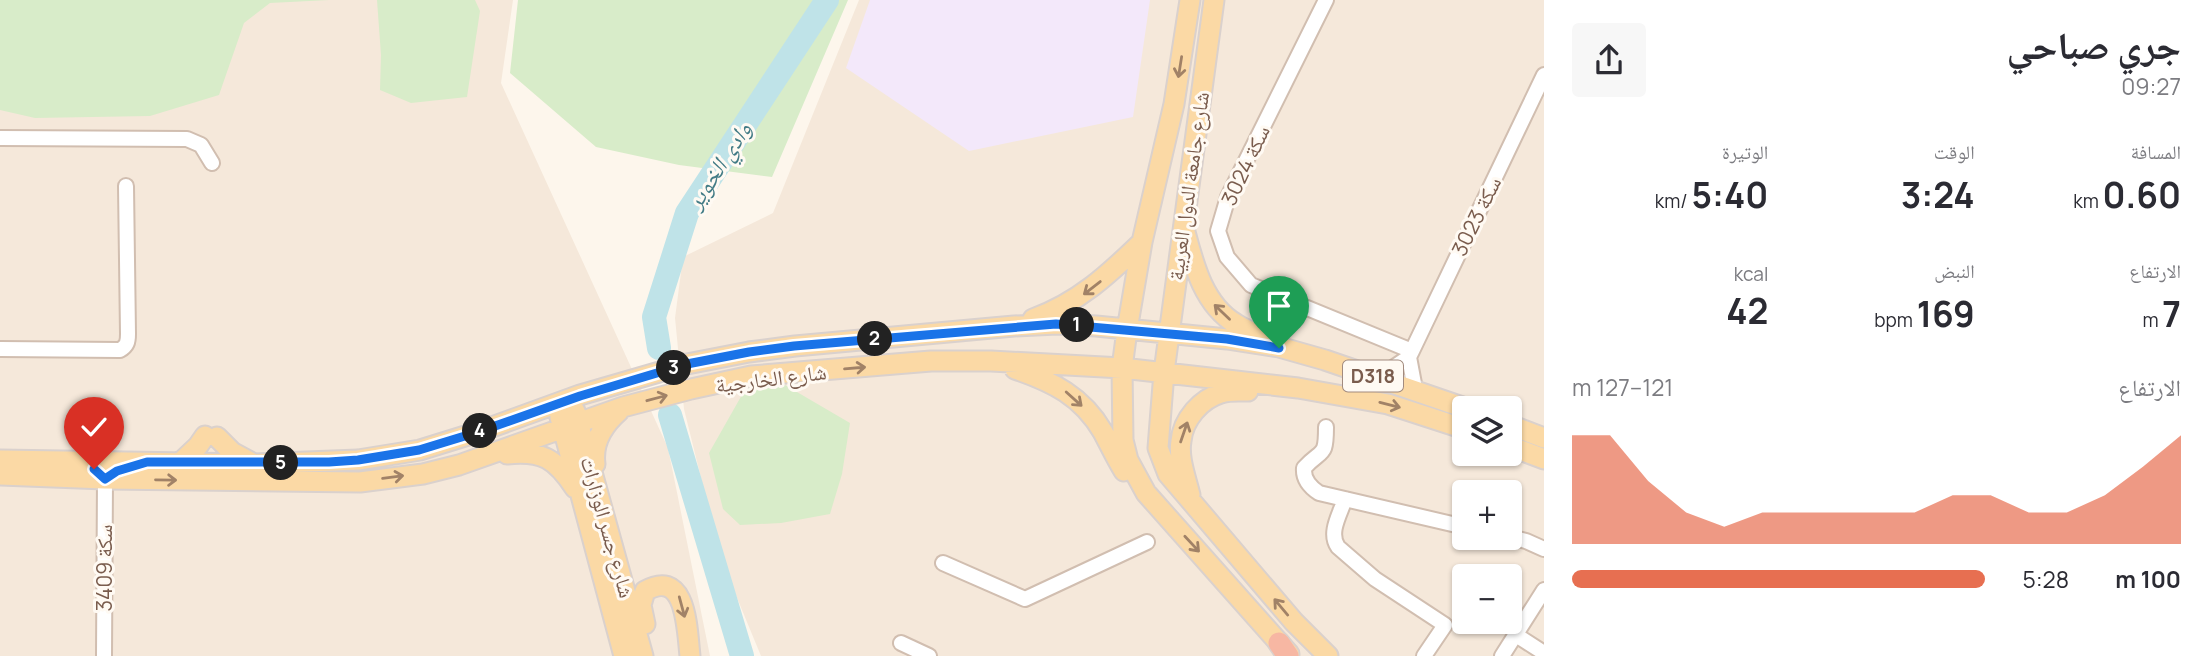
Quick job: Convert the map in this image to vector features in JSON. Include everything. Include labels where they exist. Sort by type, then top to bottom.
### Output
[{"type":"main road","name":"شارع جامعة الدول العربية","points":[[1146,493],[1128,460],[1123,440],[1122,368],[1142,242],[1174,104],[1190,0]]},
{"type":"main road","name":"شارع جامعة الدول العربية","points":[[1214,0],[1164,372],[1158,448],[1168,474],[1294,622],[1328,656]]},
{"type":"main road","points":[[1183,225],[1199,278],[1211,301],[1234,323],[1271,340],[1279,348]]},
{"type":"main road","points":[[1014,326],[1047,314],[1090,290],[1142,242]]},
{"type":"main road","name":"شارع الخارجية","points":[[0,475],[105,479],[211,472],[253,464],[358,460],[419,450],[563,401],[687,364],[761,350],[1014,326],[1056,324],[1227,339],[1279,348],[1415,389],[1452,403]]},
{"type":"main road","points":[[898,337],[899,364]]},
{"type":"main road","name":"شارع الخارجية","points":[[0,460],[180,463],[211,472],[360,482],[423,474],[458,465],[623,407],[751,376],[931,361],[991,361],[1122,368],[1298,388],[1388,404],[1452,425]]},
{"type":"main road","points":[[991,361],[1047,380],[1072,395],[1102,430],[1127,475],[1146,493],[1286,652]]},
{"type":"main road","points":[[1191,498],[1180,442],[1184,427],[1193,412],[1209,398],[1223,392],[1298,388]]},
{"type":"main road","name":"شارع جسر الوزارات","points":[[563,401],[591,498],[643,656]]},
{"type":"main road","points":[[591,498],[596,442],[602,428],[623,407]]},
{"type":"main road","points":[[1522,430],[1544,438]]},
{"type":"main road","points":[[180,463],[211,437],[253,464]]},
{"type":"main road","points":[[1522,451],[1544,459]]},
{"type":"main road","points":[[458,465],[510,454],[536,454],[559,465],[591,498]]},
{"type":"main road","points":[[62,461],[94,469],[105,479],[117,471],[147,462]]},
{"type":"main road","name":"شارع جسر الوزارات","points":[[591,498],[624,656]]},
{"type":"main road","points":[[652,656],[641,605],[645,591],[654,586],[665,585],[678,593],[682,604],[690,656]]},
{"type":"street","name":"سكة 3024","points":[[1326,0],[1228,197],[1218,232],[1227,257],[1251,285],[1410,354]]},
{"type":"street","name":"سكة 3023","points":[[1410,354],[1544,75]]},
{"type":"street","points":[[0,138],[187,139],[201,145],[212,163]]},
{"type":"street","points":[[0,349],[124,348],[128,342],[126,186]]},
{"type":"street","points":[[1378,378],[1410,354],[1415,389]]},
{"type":"street","points":[[1326,427],[1326,446],[1323,452],[1307,464],[1303,474],[1307,483],[1319,493],[1452,524]]},
{"type":"street","name":"سكة 3409","points":[[104,656],[105,479]]},
{"type":"street","points":[[1345,499],[1334,532],[1338,547],[1375,579],[1445,625],[1424,656]]},
{"type":"street","points":[[1522,540],[1544,549]]},
{"type":"street","points":[[943,563],[1025,599],[1147,542]]},
{"type":"street","points":[[1502,656],[1544,590]]},
{"type":"street","points":[[1516,635],[1544,653]]},
{"type":"street","points":[[901,643],[929,656]]},
{"type":"shaded area","points":[[0,0],[513,0],[501,83],[668,448],[710,656],[0,656]]},
{"type":"shaded area","points":[[859,0],[1544,0],[1544,656],[761,656],[721,559],[684,409],[675,318],[683,257],[773,213]]},
{"type":"shaded area","points":[[870,0],[1150,0],[1133,117],[969,151],[846,68]]},
{"type":"green space","points":[[0,0],[329,0],[270,3],[244,23],[219,95],[150,116],[35,118],[0,110]]},
{"type":"green space","points":[[377,0],[475,0],[480,11],[467,97],[411,103],[380,90],[381,55]]},
{"type":"green space","points":[[518,0],[848,0],[772,177],[679,165],[596,147],[510,73]]},
{"type":"green space","points":[[785,385],[850,423],[842,474],[830,514],[781,523],[740,525],[723,509],[709,453],[747,386]]},
{"type":"waterway","name":"وادي الخوير","points":[[659,348],[654,317],[687,213],[827,0]]},
{"type":"waterway","name":"وادي الخوير","points":[[670,415],[742,656]]},
{"type":"route","points":[[94,469],[105,479],[117,471],[147,462],[329,462],[419,450],[580,396],[687,364],[794,346],[1056,324],[1227,339],[1279,348]]}]
